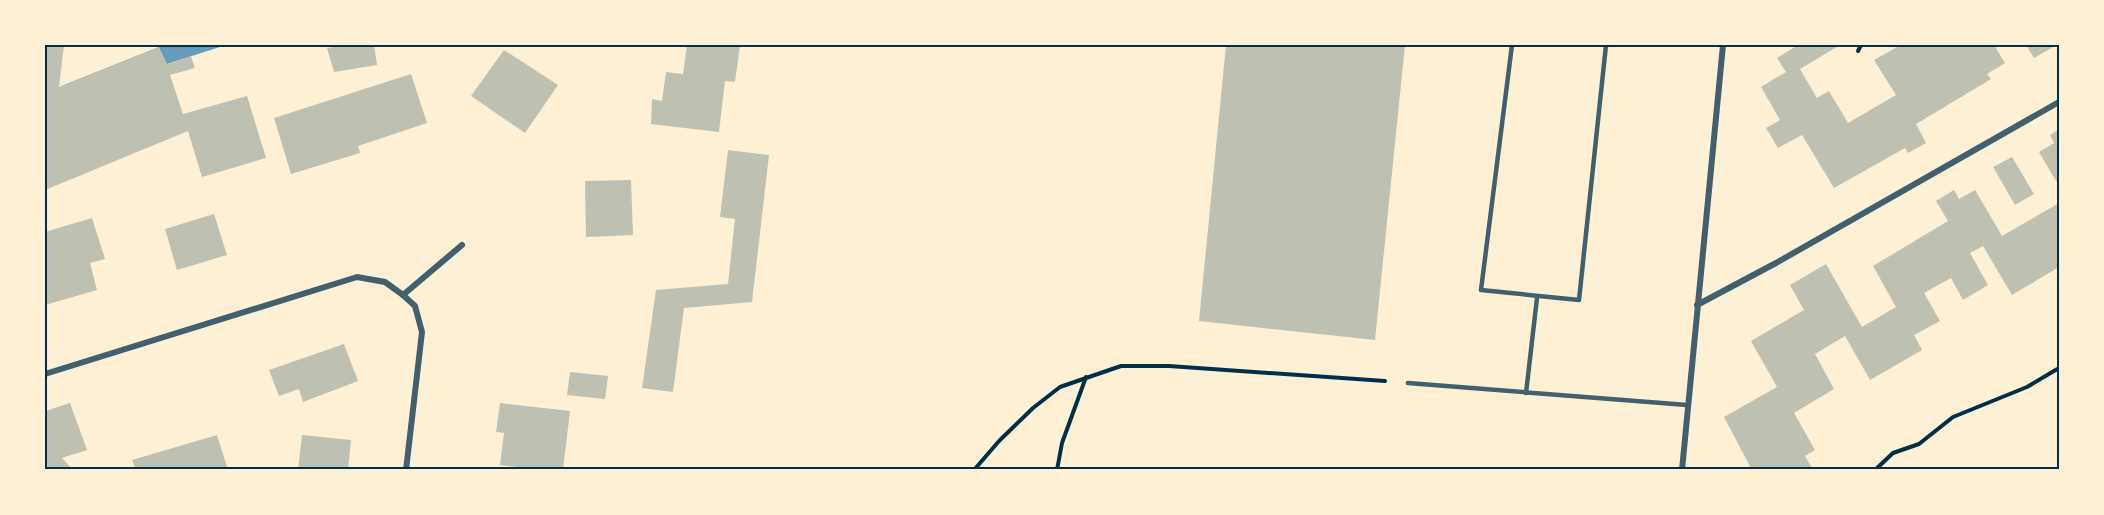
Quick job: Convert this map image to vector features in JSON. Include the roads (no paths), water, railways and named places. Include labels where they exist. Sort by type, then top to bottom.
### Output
[{"type":"street","points":[[1682,470],[1724,45]]},
{"type":"street","points":[[1697,305],[1776,263],[2059,102]]},
{"type":"street","points":[[403,295],[462,245]]},
{"type":"street","points":[[45,374],[357,277],[385,282],[415,306],[422,332],[406,470]]},
{"type":"lane","points":[[1512,45],[1481,290],[1537,298],[1580,300],[1606,45]]},
{"type":"lane","points":[[1526,393],[1537,298]]},
{"type":"lane","points":[[1408,383],[1687,405]]},
{"type":"water","points":[[164,45],[226,45],[167,64],[59,87]]}]
